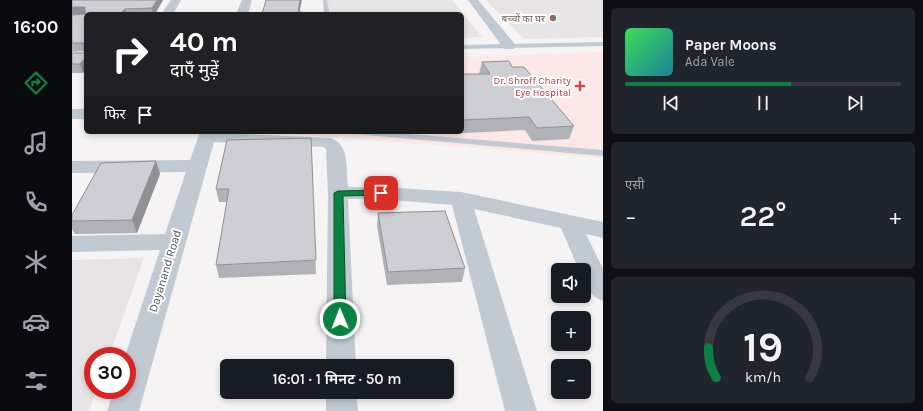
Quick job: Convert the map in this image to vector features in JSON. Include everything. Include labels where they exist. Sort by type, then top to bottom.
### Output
[{"type":"street","points":[[168,12],[176,0]]},
{"type":"street","points":[[243,12],[247,0]]},
{"type":"street","points":[[473,0],[509,46]]},
{"type":"street","points":[[72,114],[84,114]]},
{"type":"street","points":[[208,134],[330,144],[334,148],[338,193],[341,359]]},
{"type":"street","name":"Dayanand Road","points":[[123,411],[208,134]]},
{"type":"street","points":[[72,166],[197,166]]},
{"type":"street","points":[[338,193],[381,193],[461,199],[603,230]]},
{"type":"street","points":[[461,199],[521,411]]},
{"type":"street","points":[[570,224],[596,282],[603,292]]},
{"type":"street","points":[[72,244],[174,242]]},
{"type":"street","points":[[342,399],[342,411]]},
{"type":"lane","points":[[325,0],[327,12]]},
{"type":"lane","points":[[464,47],[603,44]]},
{"type":"lane","points":[[380,134],[603,153]]},
{"type":"shaded area","points":[[327,0],[452,0],[462,12],[330,12]]},
{"type":"shaded area","name":"बच्चों का घर","points":[[486,0],[603,0],[603,37],[524,39]]},
{"type":"shaded area","points":[[464,15],[482,37],[464,38]]},
{"type":"shaded area","points":[[603,52],[603,158],[293,134],[464,134],[464,57]]},
{"type":"shaded area","points":[[144,258],[112,347],[84,347],[84,399],[93,399],[89,411],[72,411],[72,260]]},
{"type":"building","points":[[72,0],[157,0],[152,8],[125,9],[122,12],[85,12],[85,7],[72,7]]},
{"type":"building","points":[[266,0],[300,0],[298,12],[263,12]]},
{"type":"building","points":[[84,14],[84,43],[72,43],[72,15]]},
{"type":"building","points":[[72,53],[84,53],[84,59],[80,64],[72,64]]},
{"type":"building","points":[[509,61],[512,67],[524,67],[574,126],[537,128],[529,117],[464,120],[464,74],[490,74],[482,62]]},
{"type":"building","points":[[311,138],[316,260],[216,265],[229,189],[216,189],[227,140]]},
{"type":"building","points":[[156,161],[132,220],[72,221],[72,215],[101,163]]},
{"type":"building","points":[[445,211],[465,268],[388,272],[378,213]]},
{"type":"place","name":"बच्चों का घर","points":[[553,18]]},
{"type":"place","name":"Dr. Shroff Charity Eye Hospital","points":[[580,86]]},
{"type":"route","points":[[340,319],[338,193],[381,193]]}]
